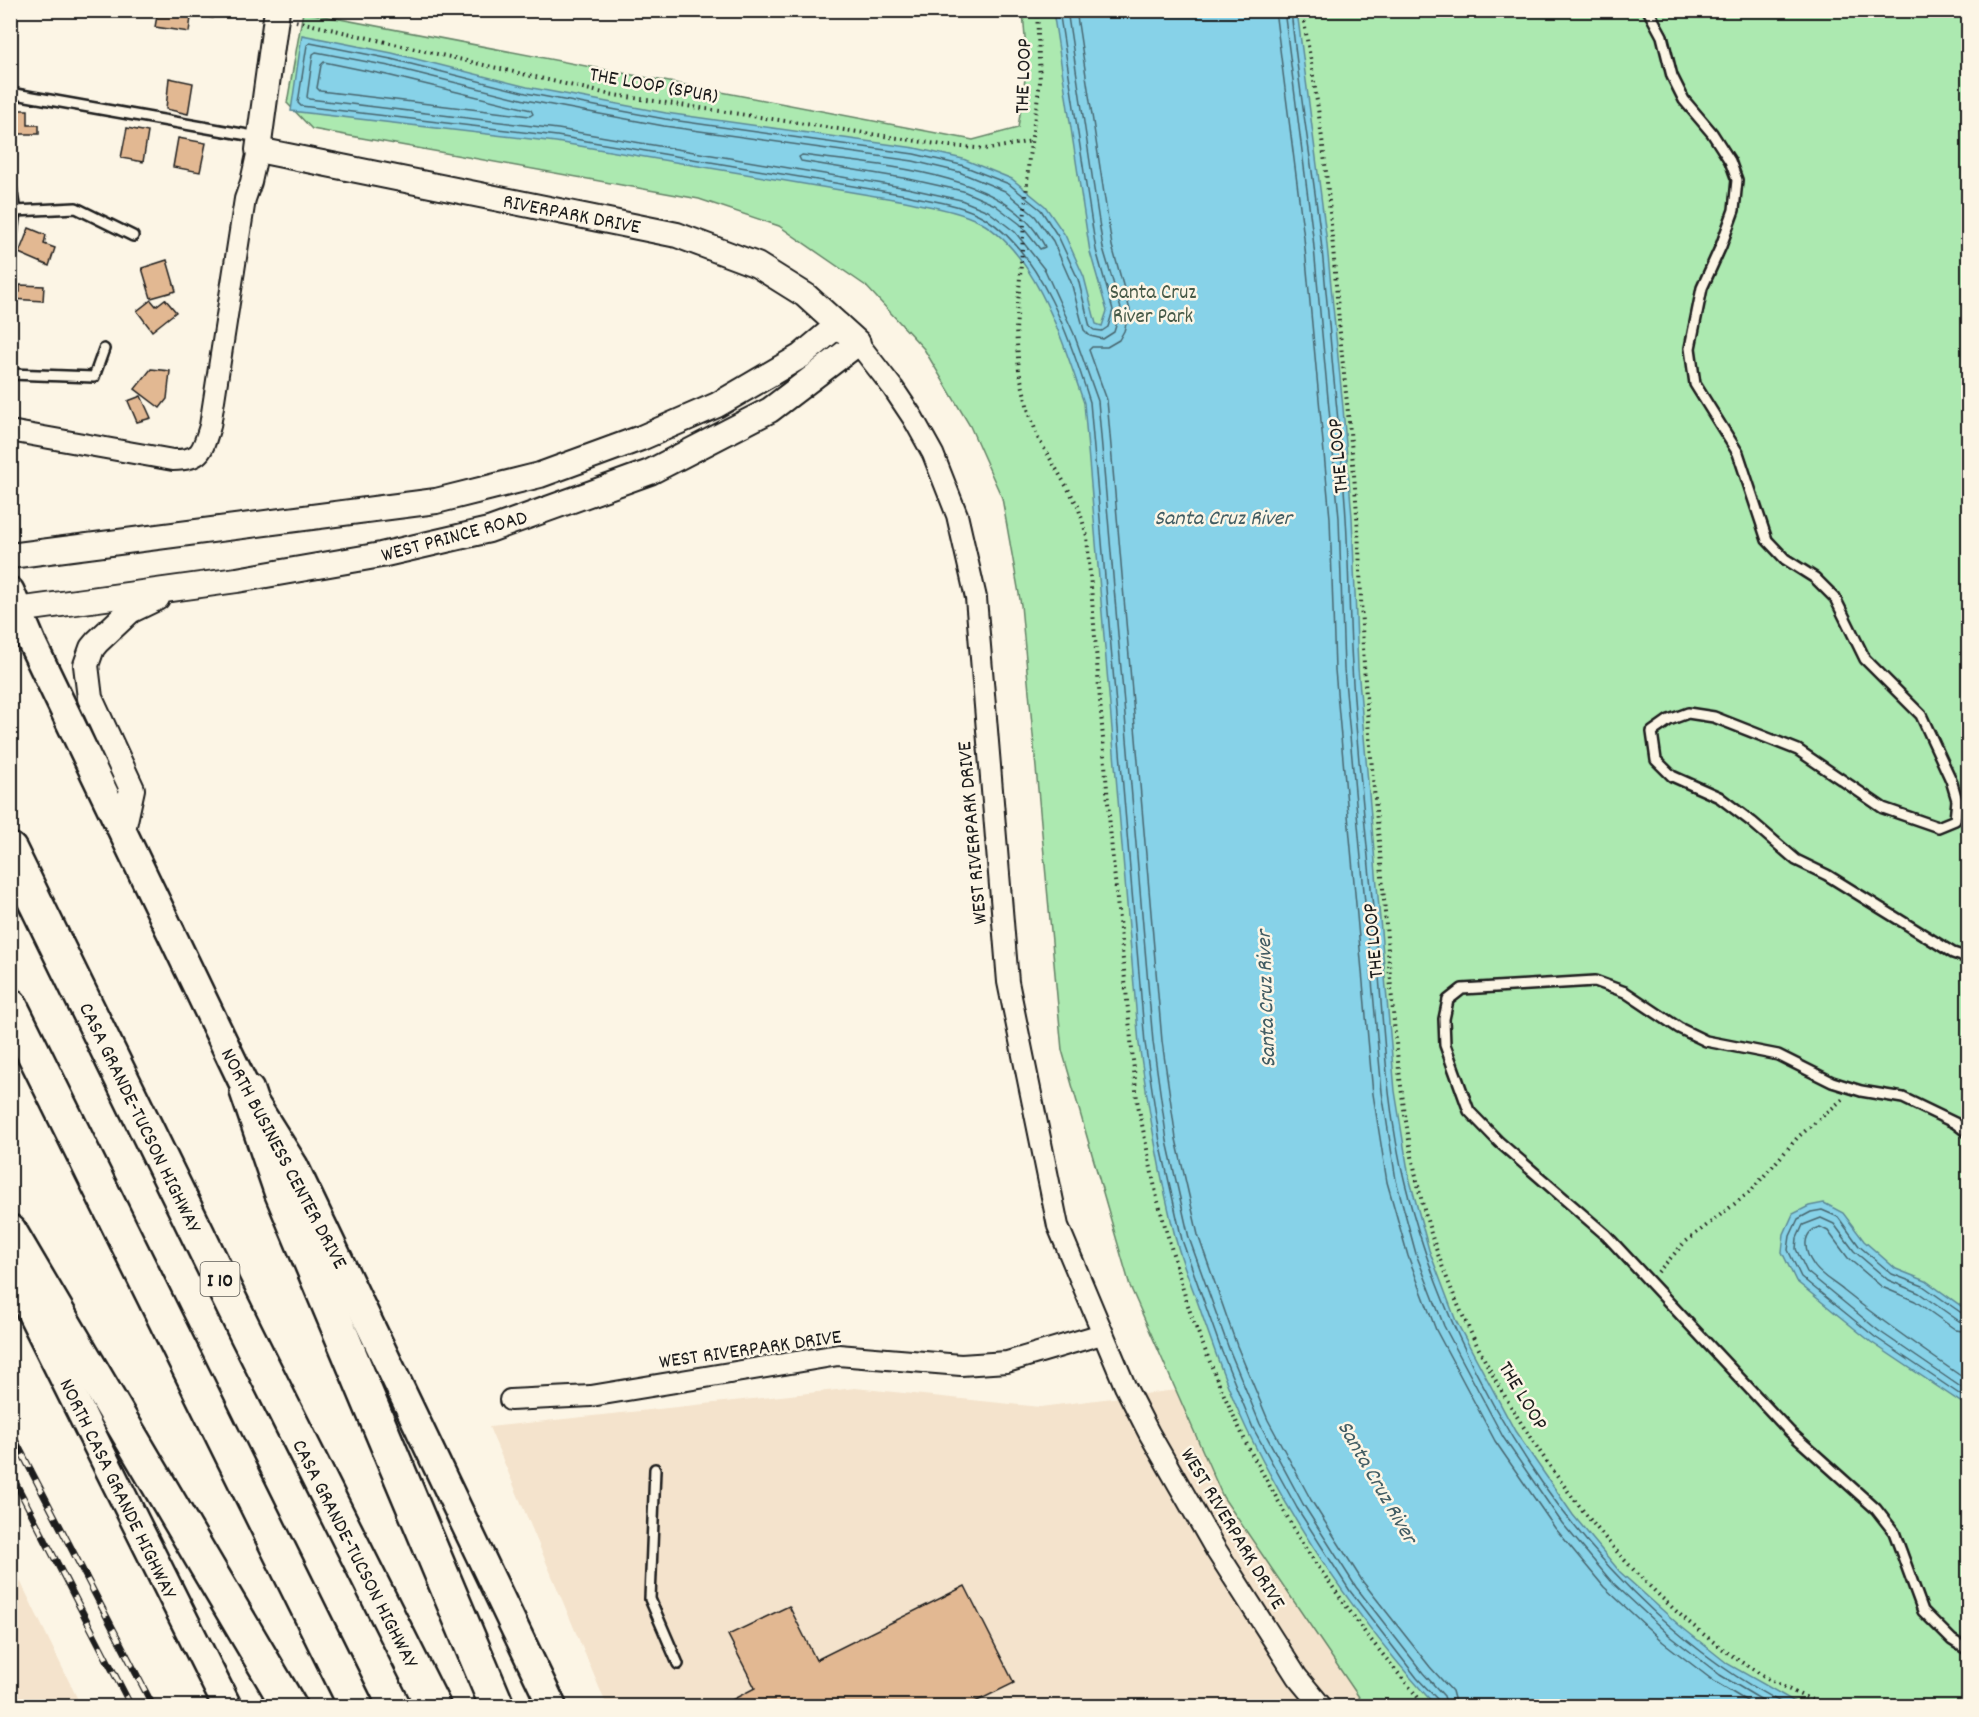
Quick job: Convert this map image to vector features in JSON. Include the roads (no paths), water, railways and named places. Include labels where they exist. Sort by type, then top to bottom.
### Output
[{"type":"highway","name":"CASA GRANDE-TUCSON HIGHWAY","points":[[10,850],[433,1707]]},
{"type":"highway","points":[[10,1005],[356,1707]]},
{"type":"highway","points":[[247,1091],[281,1191],[497,1707]]},
{"type":"highway","points":[[10,1232],[289,1707]]},
{"type":"main road","name":"NORTH BUSINESS CENTER DRIVE","points":[[14,604],[247,1091],[294,1166],[552,1707]]},
{"type":"main road","name":"NORTH CASA GRANDE HIGHWAY","points":[[10,1269],[227,1707]]},
{"type":"street","points":[[10,431],[173,460],[188,460],[198,456],[210,426],[245,199],[259,144],[277,14]]},
{"type":"street","name":"RIVERPARK DRIVE","points":[[259,144],[677,234],[757,266],[805,295],[858,343]]},
{"type":"street","name":"WEST PRINCE ROAD","points":[[10,556],[436,501],[540,475],[641,438],[717,405],[801,356],[838,324]]},
{"type":"street","name":"WEST PRINCE ROAD","points":[[14,604],[178,588],[381,555],[489,530],[650,472],[770,410],[858,343]]},
{"type":"street","name":"WEST RIVERPARK DRIVE","points":[[858,343],[913,418],[933,454],[957,514],[976,598],[1008,982],[1058,1226],[1102,1334],[1149,1433],[1216,1550],[1297,1677],[1321,1707]]},
{"type":"street","points":[[123,830],[132,789],[90,698],[86,665],[92,648],[130,610],[178,588]]},
{"type":"street","name":"WEST RIVERPARK DRIVE","points":[[510,1400],[591,1396],[838,1355],[960,1365],[1006,1362],[1102,1334]]},
{"type":"lane","points":[[1648,10],[1662,36],[1672,76],[1684,100],[1712,133],[1730,161],[1737,180],[1734,210],[1702,288],[1690,348],[1695,384],[1738,453],[1767,540],[1785,559],[1815,578],[1835,598],[1865,660],[1921,715],[1951,780],[1957,800],[1955,820],[1938,827],[1883,808],[1798,750],[1714,717],[1688,712],[1669,720],[1652,732],[1656,760],[1672,776],[1719,797],[1752,822],[1796,861],[1827,874],[1953,953],[1968,958]]},
{"type":"lane","points":[[10,93],[259,144]]},
{"type":"lane","points":[[10,181],[15,211],[10,250]]},
{"type":"lane","points":[[15,211],[76,208],[133,236]]},
{"type":"lane","points":[[10,374],[94,377],[104,349]]},
{"type":"lane","points":[[1968,1133],[1955,1123],[1903,1098],[1854,1089],[1832,1082],[1778,1055],[1706,1041],[1679,1028],[1625,992],[1595,981],[1462,989],[1448,1000],[1444,1019],[1445,1045],[1469,1111],[1499,1142],[1606,1235],[1790,1432],[1876,1509],[1894,1532],[1923,1611],[1952,1640],[1968,1650]]},
{"type":"lane","points":[[655,1469],[650,1599],[678,1664]]},
{"type":"water","name":"Santa Cruz River","points":[[1053,11],[1297,11],[1326,235],[1343,408],[1352,517],[1358,668],[1395,1091],[1409,1177],[1429,1250],[1456,1321],[1515,1431],[1573,1515],[1620,1572],[1679,1625],[1728,1664],[1802,1706],[1436,1706],[1382,1644],[1332,1575],[1266,1467],[1228,1387],[1181,1258],[1164,1191],[1151,1118],[1139,1044],[1084,403],[1046,303],[1033,278],[1000,236],[980,222],[962,214],[905,201],[556,142],[291,111],[302,35],[392,53],[527,87],[666,113],[915,148],[963,159],[1012,179],[1045,206],[1065,235],[1084,277],[1096,324],[1102,326],[1107,311],[1090,252]]},
{"type":"water","points":[[1824,1203],[1843,1213],[1864,1241],[1896,1269],[1926,1281],[1968,1311],[1968,1407],[1871,1342],[1796,1281],[1782,1252],[1784,1234],[1793,1214],[1809,1206]]},
{"type":"railway","points":[[10,1430],[153,1706]]},
{"type":"railway","points":[[10,1472],[131,1706]]},
{"type":"park label","name":"Santa Cruz River Park","points":[[1153,303]]}]
